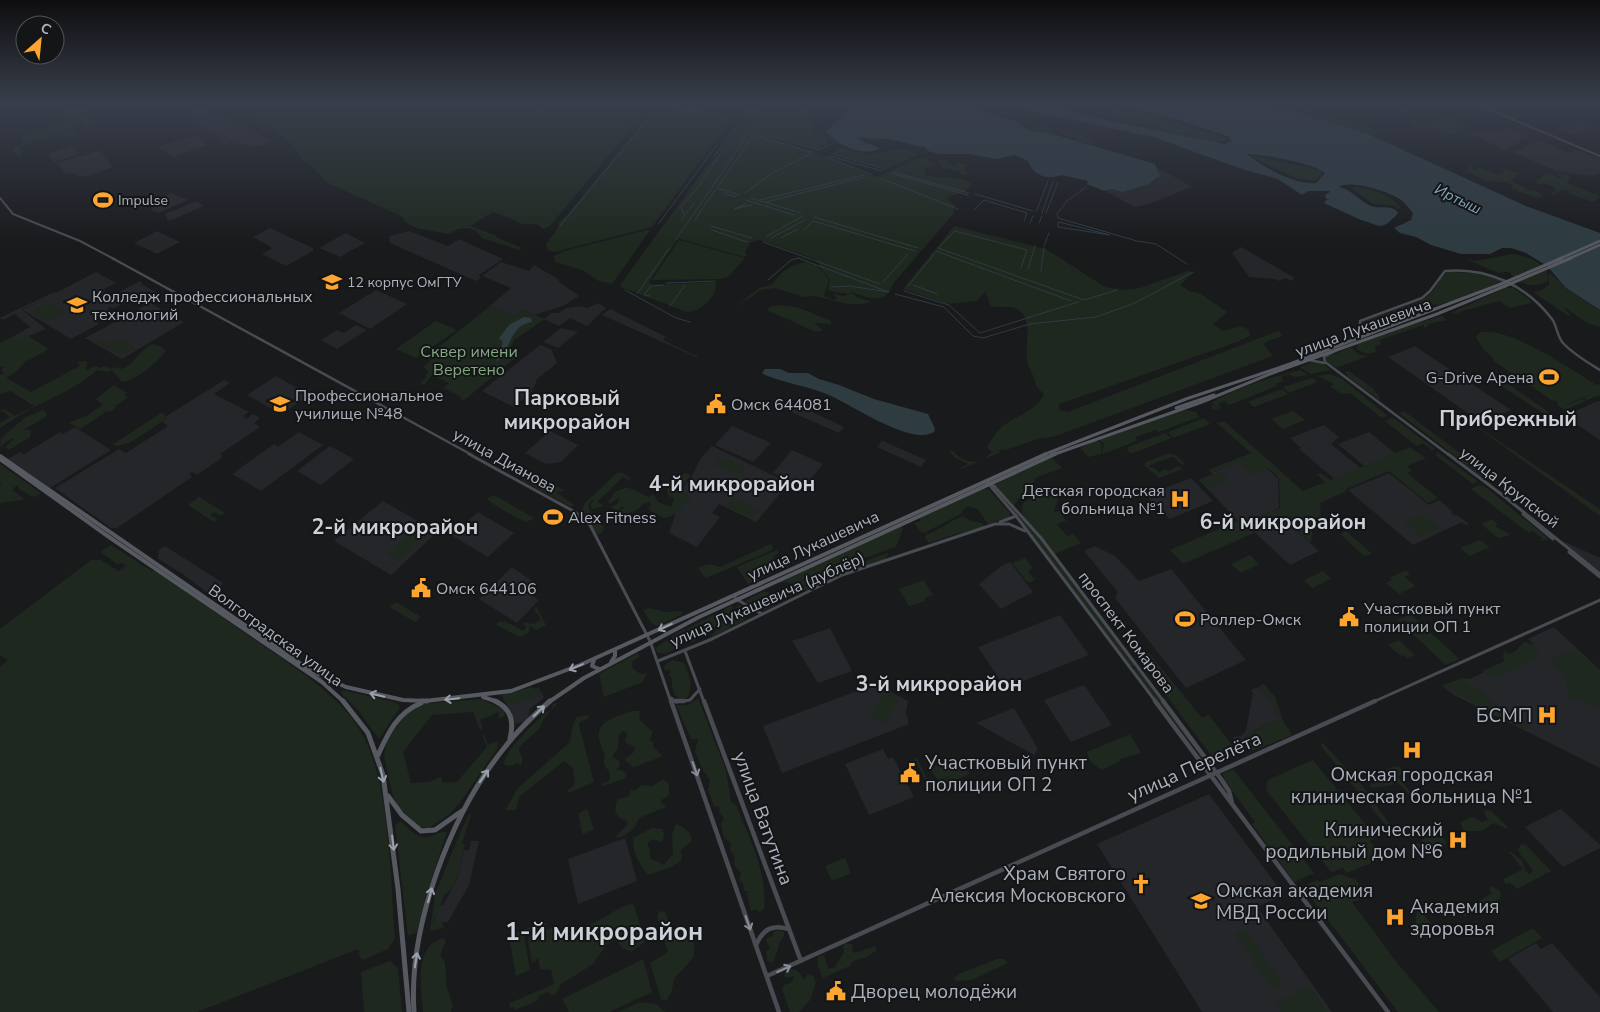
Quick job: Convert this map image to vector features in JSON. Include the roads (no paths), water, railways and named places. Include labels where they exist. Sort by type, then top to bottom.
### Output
[{"type":"main road","points":[[1586,149],[1600,155]]},
{"type":"main road","name":"улица Дианова","points":[[0,198],[13,214],[87,244],[580,515],[590,525],[597,537],[647,635]]},
{"type":"main road","points":[[1503,285],[1600,243]]},
{"type":"main road","points":[[1379,331],[1366,330],[1360,324],[1360,321],[1422,298],[1430,292],[1445,272],[1472,271],[1485,273],[1517,288],[1533,299],[1551,317],[1562,342],[1600,370]]},
{"type":"main road","name":"улица Лукашевича","points":[[480,696],[521,688],[615,650],[988,483],[1066,445],[1158,413],[1193,405],[1227,389],[1503,285]]},
{"type":"main road","name":"улица Лукашевича","points":[[1158,413],[1186,398],[1227,389],[1338,350],[1437,314],[1503,285]]},
{"type":"main road","points":[[1365,336],[1366,330]]},
{"type":"main road","name":"улица Крупской","points":[[1338,350],[1325,356],[1324,360],[1514,504],[1600,576]]},
{"type":"main road","name":"улица Крупской","points":[[1309,360],[1320,360],[1329,366],[1507,501],[1600,576]]},
{"type":"main road","name":"Волгоградская улица","points":[[0,458],[318,674],[341,685],[403,700],[426,701],[480,696]]},
{"type":"main road","name":"Волгоградская улица","points":[[0,458],[109,537],[322,682],[342,700],[362,723],[378,755],[387,794],[402,924],[409,1012]]},
{"type":"main road","name":"проспект Комарова","points":[[988,483],[1016,516],[1388,1012]]},
{"type":"main road","name":"проспект Комарова","points":[[988,483],[994,486],[1040,538],[1113,634],[1216,772],[1229,791],[1232,804]]},
{"type":"main road","points":[[995,524],[1016,516]]},
{"type":"main road","name":"улица Лукашевича (дублёр)","points":[[658,661],[685,651],[842,575],[995,524],[1016,526],[1028,534]]},
{"type":"main road","points":[[1033,540],[1040,538]]},
{"type":"main road","points":[[735,597],[763,614]]},
{"type":"main road","name":"улица Лукашевича","points":[[508,744],[550,700],[567,688],[650,641],[735,597]]},
{"type":"main road","name":"улица Перелёта","points":[[801,961],[914,908],[1216,772],[1456,667],[1600,600]]},
{"type":"main road","points":[[1105,636],[1112,636],[1113,634]]},
{"type":"main road","points":[[647,635],[658,661],[779,1012]]},
{"type":"main road","points":[[610,664],[615,657],[615,650]]},
{"type":"main road","name":"улица Ватутина","points":[[685,651],[801,961]]},
{"type":"main road","points":[[596,658],[592,662],[592,666],[596,669],[601,668]]},
{"type":"main road","points":[[1131,670],[1138,667]]},
{"type":"main road","points":[[670,698],[676,702],[690,700],[700,688]]},
{"type":"main road","points":[[414,1012],[413,981],[426,910],[435,876],[448,839],[463,810],[479,782],[508,744],[512,730],[512,717],[508,708],[496,700],[480,696]]},
{"type":"main road","points":[[378,755],[388,732],[400,715],[415,704],[426,701]]},
{"type":"main road","points":[[387,794],[402,815],[421,831],[435,830],[463,810]]},
{"type":"main road","points":[[756,946],[760,934],[768,927],[779,925],[789,929]]},
{"type":"main road","points":[[767,976],[801,961]]},
{"type":"water","points":[[853,149],[878,149],[865,152]]},
{"type":"water","points":[[927,149],[1104,149],[1155,164],[1160,176],[1149,184],[1123,192],[1111,189],[1104,191],[1087,184],[1088,181],[1061,175],[1042,176],[1034,171],[1028,161],[1015,155],[996,159],[970,154],[939,154]]},
{"type":"water","name":"Иртыш","points":[[1187,149],[1401,149],[1526,206],[1600,233],[1600,310],[1566,288],[1547,266],[1526,253],[1511,248],[1502,248],[1490,254],[1461,254],[1400,233],[1394,228],[1411,220],[1413,213],[1400,199],[1388,193],[1361,185],[1339,187],[1371,206],[1390,208],[1398,212],[1387,224],[1380,226],[1361,220],[1326,204],[1324,202],[1329,199],[1326,199],[1325,195],[1329,191],[1308,191],[1302,195],[1278,179],[1242,169]],"holes":[[[1246,154],[1275,157],[1310,166],[1325,173],[1316,183],[1297,181],[1279,174]]]},
{"type":"water","points":[[524,317],[531,318],[532,322],[522,325],[517,330],[500,359],[496,362],[503,342],[499,338],[509,325]]},
{"type":"water","points":[[765,369],[780,369],[789,373],[808,373],[819,379],[874,399],[928,414],[935,429],[934,432],[923,435],[910,434],[895,429],[824,393],[765,375],[762,373]]},
{"type":"waterway","points":[[560,226],[623,149]]},
{"type":"waterway","points":[[659,223],[714,149]]},
{"type":"waterway","points":[[713,158],[719,149]]},
{"type":"waterway","points":[[685,215],[681,207],[698,187],[723,149]]},
{"type":"waterway","points":[[712,187],[737,149]]},
{"type":"waterway","points":[[739,195],[717,188],[744,149]]},
{"type":"waterway","points":[[802,149],[811,152]]},
{"type":"waterway","points":[[815,149],[820,149]]},
{"type":"waterway","points":[[745,193],[774,172],[812,153]]},
{"type":"waterway","points":[[833,154],[885,169]]},
{"type":"waterway","points":[[829,156],[882,171]]},
{"type":"waterway","points":[[826,157],[873,175]]},
{"type":"waterway","points":[[893,172],[969,193]]},
{"type":"waterway","points":[[890,173],[968,195]]},
{"type":"waterway","points":[[760,200],[864,175]]},
{"type":"waterway","points":[[766,202],[865,177]]},
{"type":"waterway","points":[[882,179],[958,209]]},
{"type":"waterway","points":[[1036,212],[1048,181]]},
{"type":"waterway","points":[[1042,213],[1053,181]]},
{"type":"waterway","points":[[1046,213],[1058,182]]},
{"type":"waterway","points":[[1086,187],[1067,201],[1057,214],[1058,218],[1137,241],[1156,244],[1187,264]]},
{"type":"waterway","points":[[676,239],[711,189]]},
{"type":"waterway","points":[[695,220],[715,190]]},
{"type":"waterway","points":[[724,193],[736,197]]},
{"type":"waterway","points":[[975,194],[1033,211]]},
{"type":"waterway","points":[[751,198],[801,213]]},
{"type":"waterway","points":[[746,200],[794,215]]},
{"type":"waterway","points":[[974,210],[984,200],[1027,213],[1024,221]]},
{"type":"waterway","points":[[685,215],[694,203]]},
{"type":"waterway","points":[[746,204],[734,209],[752,205]]},
{"type":"waterway","points":[[681,220],[685,215]]},
{"type":"waterway","points":[[766,237],[803,216]]},
{"type":"waterway","points":[[1030,223],[1033,216]]},
{"type":"waterway","points":[[1039,223],[1042,216]]},
{"type":"waterway","points":[[814,217],[918,248]]},
{"type":"waterway","points":[[771,238],[805,220]]},
{"type":"waterway","points":[[804,230],[813,221],[915,251]]},
{"type":"waterway","points":[[1059,222],[1110,235],[1058,227],[1059,222]]},
{"type":"waterway","points":[[711,226],[752,238]]},
{"type":"waterway","points":[[781,238],[798,229]]},
{"type":"waterway","points":[[712,230],[747,242]]},
{"type":"waterway","points":[[1021,268],[1027,250],[955,231],[938,248],[1084,300],[1117,290]]},
{"type":"waterway","points":[[1044,246],[1049,233]]},
{"type":"waterway","points":[[763,242],[880,284]]},
{"type":"waterway","points":[[1028,269],[1035,246]]},
{"type":"waterway","points":[[637,294],[670,247]]},
{"type":"waterway","points":[[1041,271],[1044,248]]},
{"type":"waterway","points":[[936,251],[1071,301]]},
{"type":"waterway","points":[[908,286],[935,253]]},
{"type":"waterway","points":[[883,282],[908,254]]},
{"type":"waterway","points":[[768,280],[791,260],[798,258],[889,292],[849,286],[832,287]]},
{"type":"waterway","points":[[895,294],[944,307],[973,336],[983,338],[1030,324],[1096,317],[1135,303],[1193,272]]},
{"type":"waterway","points":[[667,283],[715,281]]},
{"type":"waterway","points":[[650,296],[644,295],[651,286],[663,285]]},
{"type":"waterway","points":[[670,306],[685,285]]},
{"type":"waterway","points":[[913,285],[937,294]]},
{"type":"waterway","points":[[625,290],[676,318],[690,322]]},
{"type":"waterway","points":[[904,291],[949,305],[980,333],[1078,302]]},
{"type":"place","name":"Impulse","points":[[103,200]]},
{"type":"place","name":"12 корпус ОмГТУ","points":[[332,282]]},
{"type":"place","name":"Колледж профессиональных технологий","points":[[77,305]]},
{"type":"place","name":"G-Drive Арена","points":[[1549,377]]},
{"type":"place","name":"Профессиональное училище №48","points":[[280,404]]},
{"type":"place","name":"Омск 644081","points":[[716,404]]},
{"type":"place","name":"Детская городская больница №1","points":[[1180,499]]},
{"type":"place","name":"Alex Fitness","points":[[553,517]]},
{"type":"place","name":"Омск 644106","points":[[421,588]]},
{"type":"place","name":"Участковый пункт полиции ОП 1","points":[[1349,617]]},
{"type":"place","name":"Роллер-Омск","points":[[1185,619]]},
{"type":"place","name":"БСМП","points":[[1547,715]]},
{"type":"place","name":"Омская городская клиническая больница №1","points":[[1412,750]]},
{"type":"place","name":"Участковый пункт полиции ОП 2","points":[[910,773]]},
{"type":"place","name":"Клинический родильный дом №6","points":[[1458,840]]},
{"type":"place","name":"Храм Святого Алексия Московского","points":[[1141,884]]},
{"type":"place","name":"Омская академия МВД России","points":[[1201,901]]},
{"type":"place","name":"Академия здоровья","points":[[1395,917]]},
{"type":"place","name":"Дворец молодёжи","points":[[836,991]]},
{"type":"district","name":"Парковый микрорайон","points":[[567,410]]},
{"type":"district","name":"Прибрежный","points":[[1508,419]]},
{"type":"district","name":"4-й микрорайон","points":[[732,484]]},
{"type":"district","name":"6-й микрорайон","points":[[1283,522]]},
{"type":"district","name":"2-й микрорайон","points":[[395,527]]},
{"type":"district","name":"3-й микрорайон","points":[[939,684]]},
{"type":"district","name":"1-й микрорайон","points":[[604,931]]},
{"type":"park label","name":"Сквер имени Веретено","points":[[469,360]]}]
